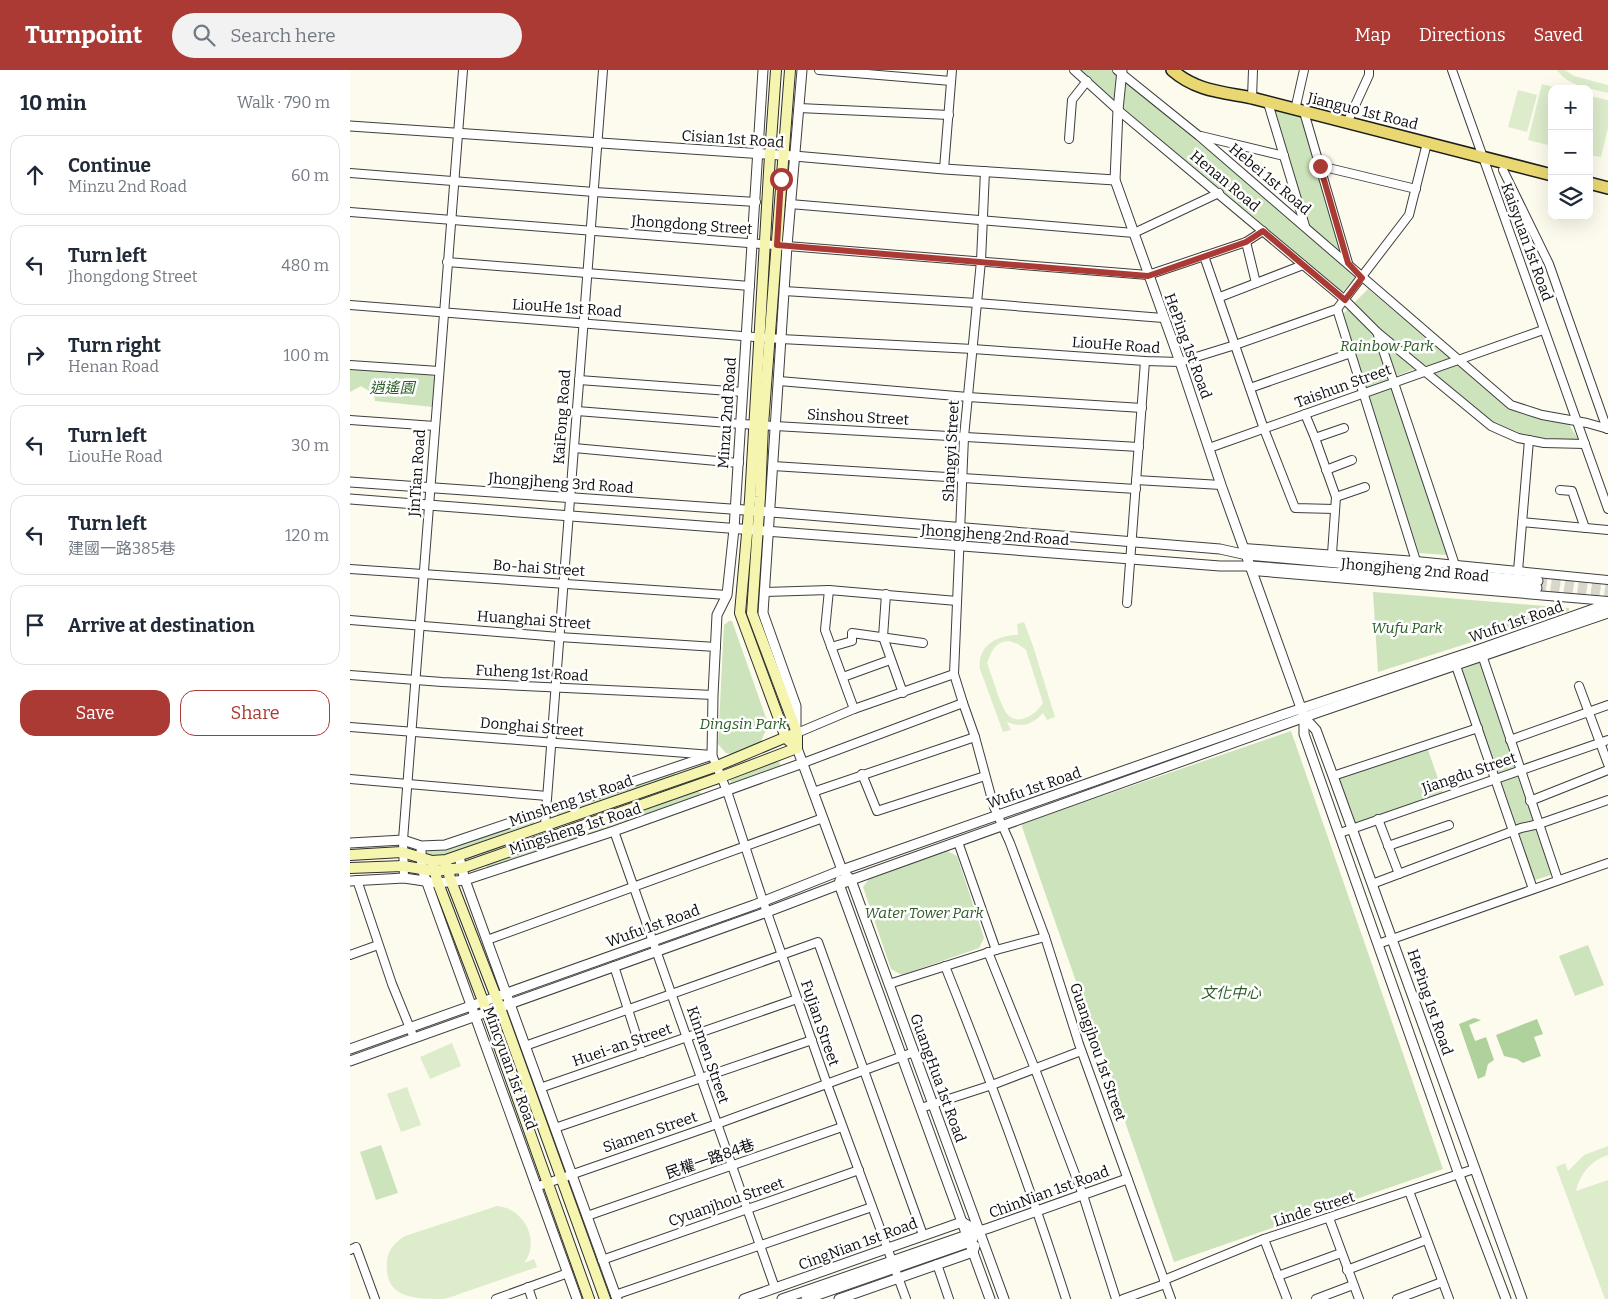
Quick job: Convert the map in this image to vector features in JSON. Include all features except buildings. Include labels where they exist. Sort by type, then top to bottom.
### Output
[{"type":"main road","name":"Minzu 2nd Road","points":[[776,70],[759,337],[752,613],[796,733]]},
{"type":"main road","name":"Minzu 2nd Road","points":[[758,425],[776,339],[782,245],[783,156],[790,70]]},
{"type":"main road","name":"Jianguo 1st Road","points":[[1172,70],[1180,77],[1202,88],[1252,98],[1548,174]]},
{"type":"main road","points":[[1593,185],[1608,188]]},
{"type":"main road","name":"Minzu 2nd Road","points":[[753,530],[740,613],[786,738]]},
{"type":"main road","points":[[796,733],[797,748]]},
{"type":"main road","name":"Minsheng 1st Road","points":[[447,865],[459,856],[716,766],[796,733]]},
{"type":"main road","points":[[786,738],[797,748]]},
{"type":"main road","name":"Minsheng 1st Road","points":[[350,868],[404,866],[422,870],[433,866],[447,865],[462,868],[721,777],[797,748]]},
{"type":"main road","name":"Minsheng 1st Road","points":[[350,855],[402,852],[420,858],[433,866]]},
{"type":"main road","name":"Mincyuan 1st Road","points":[[447,865],[451,881],[500,1007],[561,1178],[612,1298]]},
{"type":"main road","name":"Mincyuan 1st Road","points":[[433,866],[433,882],[483,1001],[590,1299]]},
{"type":"street","name":"JinTian Road","points":[[404,878],[402,852],[463,70]]},
{"type":"street","name":"KaiFong Road","points":[[545,825],[603,70]]},
{"type":"street","name":"Minzu 2nd Road","points":[[712,755],[717,615],[727,595],[736,509],[763,70]]},
{"type":"street","name":"Minzu 2nd Road","points":[[796,733],[796,706],[763,613],[779,381],[776,339],[784,291],[782,245],[790,204],[802,70]]},
{"type":"street","points":[[819,70],[951,81]]},
{"type":"street","points":[[944,169],[952,70]]},
{"type":"street","name":"Henan Road","points":[[1074,70],[1118,110],[1345,300],[1377,332],[1491,426],[1518,438],[1544,443],[1585,444]]},
{"type":"street","points":[[1252,98],[1253,70]]},
{"type":"street","points":[[1304,70],[1299,111],[1320,166],[1348,263]]},
{"type":"street","points":[[1347,123],[1369,75],[1369,70]]},
{"type":"street","name":"Kaisyuan 1st Road","points":[[1452,70],[1585,444]]},
{"type":"street","name":"HePing 1st Road","points":[[1120,71],[1115,180],[1180,362],[1221,485]]},
{"type":"street","name":"Hebei 1st Road","points":[[1120,71],[1199,136],[1512,405],[1542,415],[1577,422],[1587,422],[1607,429]]},
{"type":"street","points":[[1069,139],[1072,100],[1087,81]]},
{"type":"street","points":[[1268,103],[1305,227]]},
{"type":"street","points":[[799,108],[949,115]]},
{"type":"street","name":"Cisian 1st Road","points":[[350,126],[1115,180]]},
{"type":"street","points":[[1199,136],[1284,156]]},
{"type":"street","name":"LiouHe Road","points":[[776,339],[1180,362],[1337,309],[1409,215],[1427,143]]},
{"type":"street","points":[[1320,166],[1416,189]]},
{"type":"street","points":[[1503,170],[1550,264],[1607,429]]},
{"type":"street","name":"Shangyi Street","points":[[984,172],[981,261],[964,437],[954,674],[998,815]]},
{"type":"street","points":[[350,173],[594,192],[756,202]]},
{"type":"street","points":[[790,204],[983,222],[1134,233],[1219,193]]},
{"type":"street","name":"Jhongdong Street","points":[[350,212],[782,245],[1148,276],[1246,242],[1263,231]]},
{"type":"street","points":[[1246,242],[1256,282]]},
{"type":"street","points":[[1204,256],[1220,297],[1264,428],[1295,508],[1334,509]]},
{"type":"street","points":[[447,262],[750,286]]},
{"type":"street","points":[[1220,297],[1303,265]]},
{"type":"street","points":[[784,291],[977,303],[1163,318]]},
{"type":"street","name":"LiouHe 1st Road","points":[[350,305],[776,339]]},
{"type":"street","points":[[1337,309],[1416,561]]},
{"type":"street","name":"Taishun Street","points":[[1209,448],[1543,330]]},
{"type":"street","points":[[1377,332],[1455,565]]},
{"type":"street","points":[[1250,388],[1351,353]]},
{"type":"street","points":[[1127,603],[1145,361]]},
{"type":"street","points":[[350,365],[439,371]]},
{"type":"street","points":[[579,380],[743,392]]},
{"type":"street","points":[[779,381],[968,397],[1142,408]]},
{"type":"street","name":"Sinshou Street","points":[[577,411],[741,424],[1139,447]]},
{"type":"street","points":[[1305,414],[1336,497],[1332,554]]},
{"type":"street","points":[[350,420],[435,426]]},
{"type":"street","points":[[1315,438],[1344,428]]},
{"type":"street","points":[[1518,571],[1529,440]]},
{"type":"street","points":[[1585,444],[1608,509]]},
{"type":"street","points":[[574,448],[739,463]]},
{"type":"street","points":[[1326,470],[1352,460]]},
{"type":"street","points":[[774,466],[1136,489]]},
{"type":"street","points":[[1136,480],[1221,485],[1252,568]]},
{"type":"street","name":"Jhongjheng 3rd Road","points":[[350,482],[771,512]]},
{"type":"street","points":[[1336,497],[1365,487]]},
{"type":"street","points":[[1560,490],[1572,492],[1585,528]]},
{"type":"street","points":[[350,499],[769,532]]},
{"type":"street","name":"Jhongjheng 2nd Road","points":[[769,532],[1220,566],[1538,584],[1221,549],[771,512]]},
{"type":"street","points":[[1522,522],[1608,530]]},
{"type":"street","name":"Jhongjheng 2nd Road","points":[[1245,552],[1332,554],[1608,580]]},
{"type":"street","name":"HePing 1st Road","points":[[1252,568],[1303,713],[1304,734],[1459,1175],[1506,1299]]},
{"type":"street","name":"Jhongjheng 2nd Road","points":[[1252,568],[1608,600]]},
{"type":"street","name":"Bo-hai Street","points":[[350,569],[727,595]]},
{"type":"street","points":[[765,592],[829,590],[957,601]]},
{"type":"street","points":[[829,590],[825,630],[854,709]]},
{"type":"street","points":[[886,594],[883,637],[903,693]]},
{"type":"street","name":"Wufu 1st Road","points":[[350,1049],[998,815],[1455,661],[1599,607],[1608,606]]},
{"type":"street","name":"Wufu 1st Road","points":[[1481,652],[1608,613]]},
{"type":"street","name":"Huanghai Street","points":[[350,620],[559,637],[716,647]]},
{"type":"street","points":[[832,648],[852,641],[852,633],[923,642]]},
{"type":"street","points":[[1481,652],[1558,880]]},
{"type":"street","points":[[843,677],[890,660]]},
{"type":"street","points":[[1455,661],[1533,890]]},
{"type":"street","points":[[796,733],[854,709],[954,674]]},
{"type":"street","name":"Fuheng 1st Road","points":[[350,675],[415,681],[713,695]]},
{"type":"street","points":[[1579,686],[1608,764]]},
{"type":"street","points":[[802,763],[962,703]]},
{"type":"street","points":[[1510,740],[1608,705]]},
{"type":"street","name":"HePing 1st Road","points":[[1303,713],[1316,730],[1522,1299]]},
{"type":"street","name":"Wufu 1st Road","points":[[350,1061],[767,912],[1303,713]]},
{"type":"street","name":"Donghai Street","points":[[350,727],[712,755]]},
{"type":"street","points":[[1333,776],[1478,728]]},
{"type":"street","points":[[813,792],[975,737]]},
{"type":"street","name":"Jiangdu Street","points":[[1340,833],[1608,740]]},
{"type":"street","name":"GuangHua 1st Road","points":[[797,748],[842,870],[851,880],[1004,1299]]},
{"type":"street","name":"FuJian Street","points":[[712,755],[727,791],[763,901],[842,1127],[860,1170],[906,1299]]},
{"type":"street","name":"Minsheng 1st Road","points":[[350,843],[403,840],[421,846],[445,845],[712,755]]},
{"type":"street","name":"Mingsheng 1st Road","points":[[353,881],[404,878],[433,882],[465,880],[614,831],[802,763]]},
{"type":"street","points":[[1530,800],[1608,770]]},
{"type":"street","points":[[862,774],[877,812],[985,776]]},
{"type":"street","points":[[350,779],[547,796]]},
{"type":"street","points":[[1372,884],[1521,828],[1539,824],[1608,800]]},
{"type":"street","name":"Guangjhou 1st Street","points":[[998,815],[1045,937],[1081,1051],[1171,1299]]},
{"type":"street","points":[[487,940],[823,818]]},
{"type":"street","points":[[1378,819],[1399,874]]},
{"type":"street","points":[[1388,846],[1449,825]]},
{"type":"street","name":"Kinmen Street","points":[[614,831],[775,1288]]},
{"type":"street","points":[[958,842],[992,951],[1083,1195],[1116,1299]]},
{"type":"street","name":"Mincyuan 1st Road","points":[[421,846],[422,870],[433,882],[472,1006],[577,1299]]},
{"type":"street","name":"Mincyuan 1st Road","points":[[459,856],[465,880],[587,1216],[602,1260],[612,1298]]},
{"type":"street","points":[[1378,944],[1608,862]]},
{"type":"street","points":[[839,884],[842,870]]},
{"type":"street","points":[[353,881],[414,1038]]},
{"type":"street","name":"GuangHua 1st Road","points":[[839,884],[990,1299]]},
{"type":"street","points":[[890,984],[992,951],[1045,937]]},
{"type":"street","points":[[525,1046],[818,942],[923,1235]]},
{"type":"street","points":[[350,955],[378,945]]},
{"type":"street","points":[[614,966],[642,1053]]},
{"type":"street","points":[[945,966],[992,1085],[1038,1211],[1066,1299]]},
{"type":"street","name":"Huei-an Street","points":[[540,1088],[797,999]]},
{"type":"street","points":[[555,1128],[812,1040]]},
{"type":"street","points":[[921,1108],[992,1085],[1081,1051]]},
{"type":"street","name":"Siamen Street","points":[[536,1186],[717,1124],[914,1052]]},
{"type":"street","name":"民權一路84巷","points":[[587,1216],[842,1127]]},
{"type":"street","name":"Linde Street","points":[[1123,1299],[1264,1240],[1474,1169]]},
{"type":"street","name":"Cyuanjhou Street","points":[[602,1260],[860,1170]]},
{"type":"street","name":"ChinNian 1st Road","points":[[980,1232],[1128,1179]]},
{"type":"street","points":[[1409,1191],[1449,1299]]},
{"type":"street","points":[[612,1298],[872,1207]]},
{"type":"street","points":[[1329,1218],[1358,1299]]},
{"type":"street","points":[[962,1222],[980,1232],[970,1243]]},
{"type":"street","name":"CingNian 1st Road","points":[[744,1299],[962,1222]]},
{"type":"street","name":"CingNian 1st Road","points":[[839,1299],[937,1264],[970,1243],[980,1232]]},
{"type":"street","points":[[1264,1240],[1287,1299]]},
{"type":"street","points":[[1347,1270],[1426,1240]]},
{"type":"street","name":"CingNian 1st Road","points":[[782,1299],[809,1296],[894,1264],[970,1243]]},
{"type":"street","points":[[350,1250],[356,1247],[375,1299]]},
{"type":"street","points":[[1278,1276],[1341,1253]]},
{"type":"street","points":[[937,1264],[949,1299]]},
{"type":"street","points":[[496,1299],[568,1273]]},
{"type":"street","points":[[803,1278],[809,1296]]},
{"type":"street","points":[[1397,1299],[1442,1282]]},
{"type":"street","points":[[1316,1299],[1353,1286]]},
{"type":"street","points":[[528,1287],[532,1299]]},
{"type":"green space","points":[[1079,70],[1111,70],[1358,275],[1341,294]]},
{"type":"green space","points":[[1557,70],[1565,70],[1574,76],[1608,85],[1608,93],[1593,89],[1593,85],[1573,83]]},
{"type":"green space","points":[[1542,84],[1548,86],[1548,145],[1528,140]]},
{"type":"green space","points":[[1518,90],[1537,95],[1527,132],[1508,127]]},
{"type":"green space","points":[[1593,97],[1608,100],[1608,128],[1601,157],[1593,156]]},
{"type":"green space","points":[[1271,106],[1302,114],[1342,253],[1308,225]]},
{"type":"green space","name":"Rainbow Park","points":[[1368,289],[1499,400],[1524,414],[1568,423],[1579,440],[1534,437],[1502,427],[1475,409],[1425,365],[1391,378],[1448,555],[1419,553],[1342,315]]},
{"type":"green space","name":"逍遙園","points":[[350,368],[435,377],[433,407],[375,401],[374,394],[361,386],[350,392]]},
{"type":"green space","name":"Wufu Park","points":[[1373,592],[1569,608],[1569,611],[1378,672]]},
{"type":"green space","name":"Dingsin Park","points":[[732,621],[766,718],[767,728],[760,743],[732,754],[726,753],[718,744],[724,625]]},
{"type":"green space","points":[[1024,622],[1055,717],[1047,720],[1043,713],[1031,723],[1017,725],[1007,722],[1011,730],[1003,732],[980,669],[980,661],[985,648],[990,643],[1003,637],[1018,635],[1017,624]],"holes":[[[1009,641],[1018,644],[1026,650],[1043,703],[1030,716],[1014,719],[1005,711],[987,663],[994,648],[1000,643]]]},
{"type":"green space","points":[[1482,662],[1554,874],[1532,881],[1461,670]]},
{"type":"green space","name":"文化中心","points":[[1291,731],[1443,1169],[1174,1262],[1021,824]]},
{"type":"green space","points":[[1427,747],[1443,793],[1354,824],[1338,777]]},
{"type":"green space","points":[[774,761],[779,762],[781,766],[731,785],[730,779]]},
{"type":"green space","points":[[672,772],[675,773],[676,777],[557,817],[557,813],[561,810]]},
{"type":"green space","points":[[698,791],[703,795],[702,798],[488,868],[486,866],[489,863]]},
{"type":"green space","points":[[534,820],[534,825],[455,855],[427,858],[425,851],[429,848]]},
{"type":"green space","name":"Water Tower Park","points":[[947,851],[957,856],[984,938],[979,948],[902,975],[891,969],[863,887],[869,879]]},
{"type":"green space","points":[[1588,945],[1604,985],[1575,996],[1559,956]]},
{"type":"green space","points":[[1474,1018],[1481,1020],[1469,1025],[1475,1041],[1486,1037],[1494,1060],[1488,1064],[1485,1076],[1478,1079],[1459,1024]]},
{"type":"green space","points":[[1537,1019],[1543,1034],[1534,1037],[1541,1056],[1523,1063],[1517,1059],[1504,1056],[1496,1035]]},
{"type":"green space","points":[[452,1043],[461,1066],[430,1079],[420,1057]]},
{"type":"green space","points":[[407,1087],[421,1125],[401,1132],[387,1094]]},
{"type":"green space","points":[[381,1145],[398,1193],[376,1200],[360,1152]]},
{"type":"green space","points":[[1608,1146],[1608,1155],[1596,1161],[1587,1169],[1580,1179],[1576,1191],[1608,1180],[1608,1299],[1605,1299],[1556,1167],[1565,1163],[1568,1171],[1584,1155]]},
{"type":"green space","points":[[497,1206],[507,1208],[522,1219],[527,1227],[531,1245],[524,1263],[534,1259],[537,1267],[443,1299],[415,1298],[399,1292],[393,1287],[387,1271],[387,1259],[390,1250],[400,1239]]},
{"type":"tunnel","points":[[1538,581],[1608,587]]},
{"type":"tunnel","points":[[1537,588],[1608,594]]},
{"type":"route","points":[[781,179],[777,245],[1148,276],[1246,242],[1263,231],[1345,300],[1362,278],[1348,263],[1320,166]]}]
